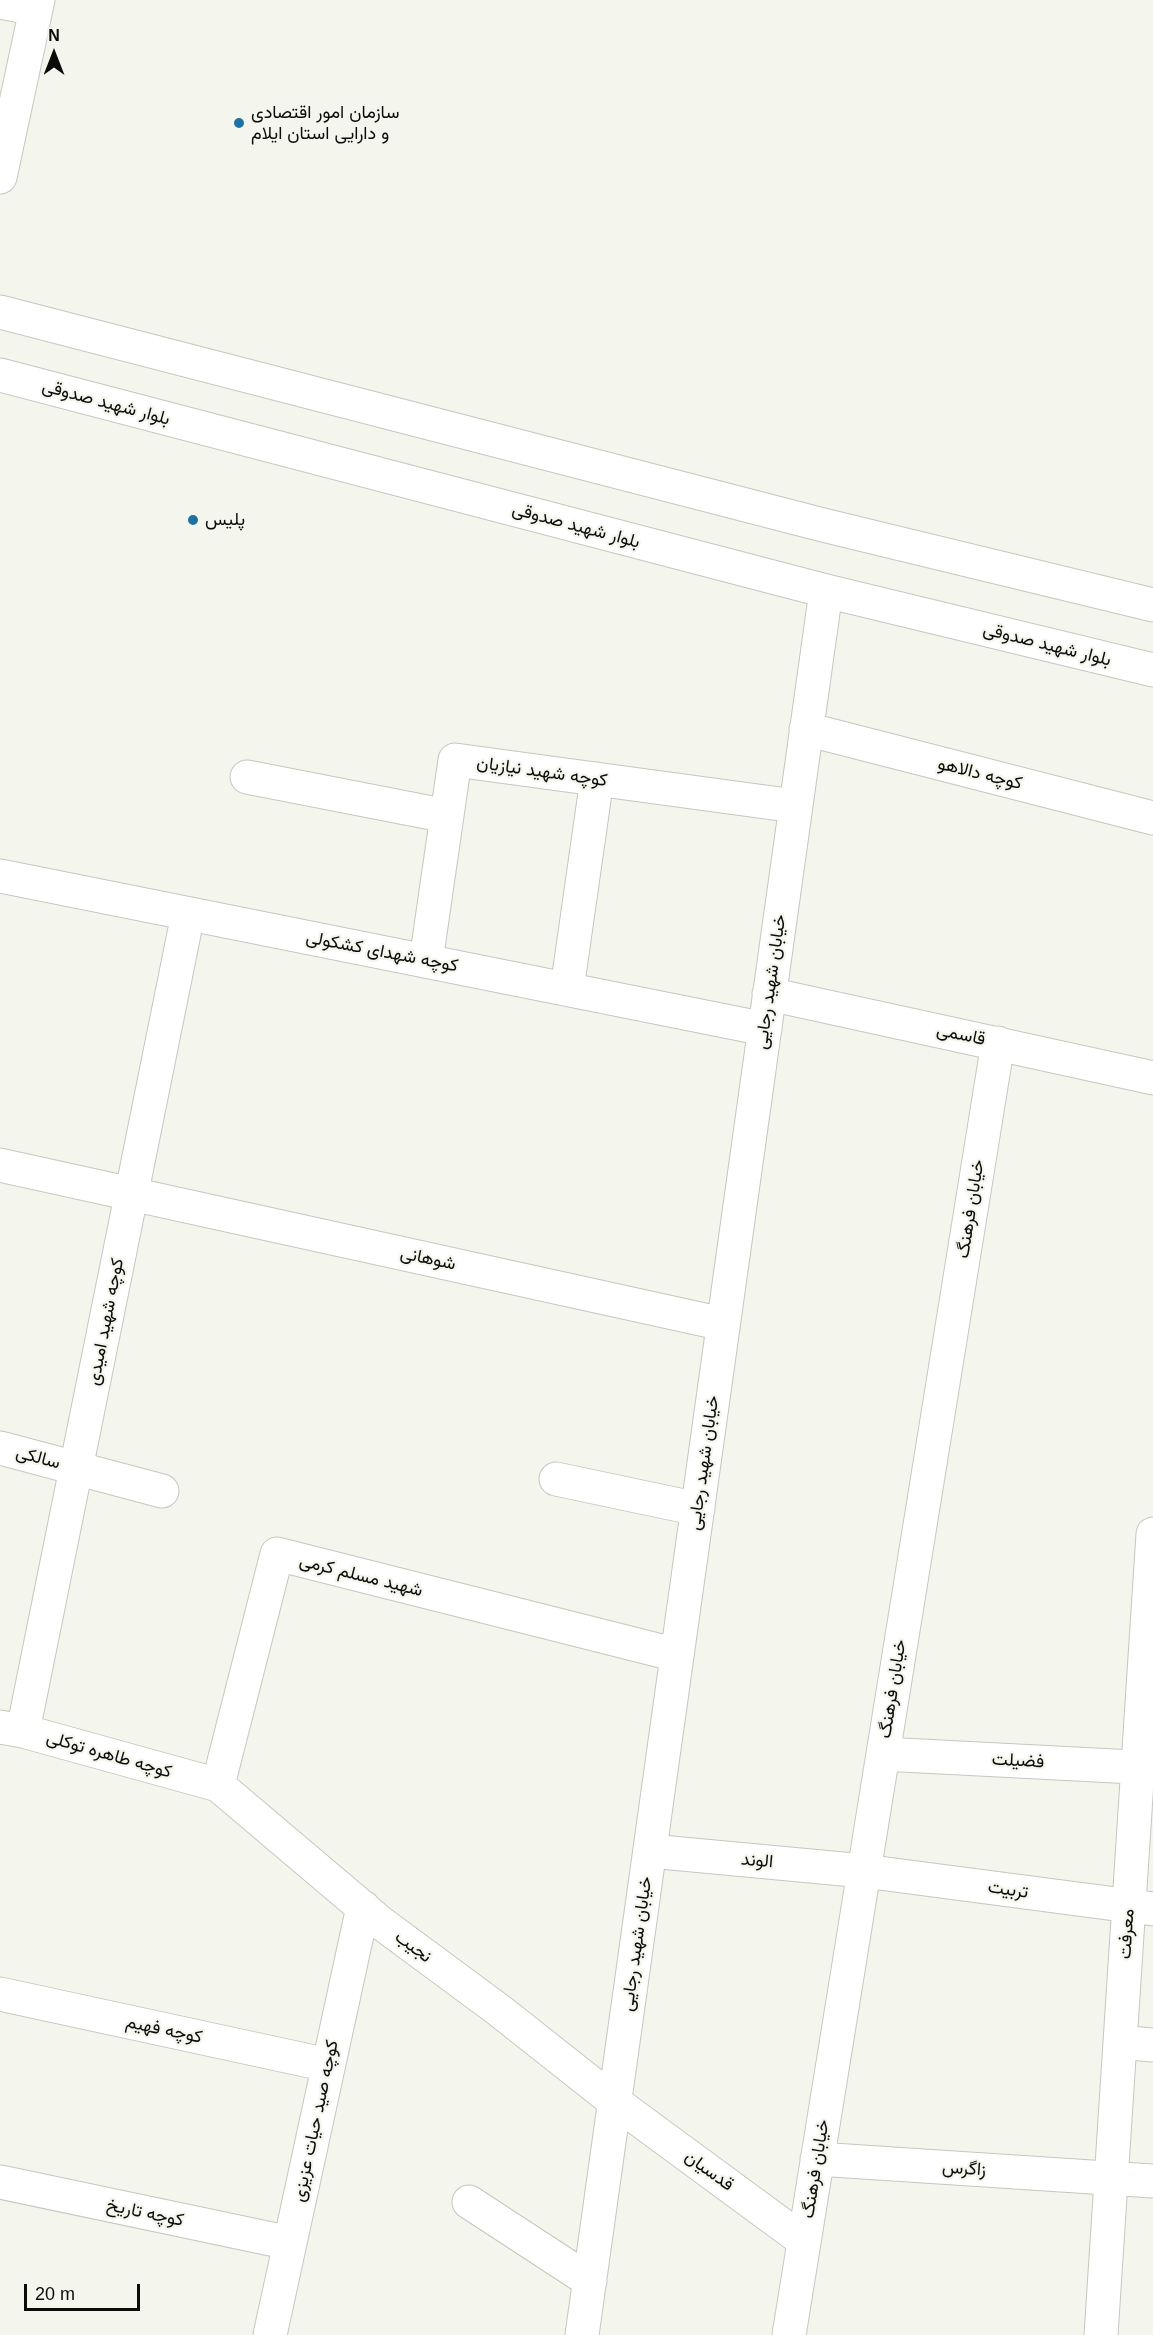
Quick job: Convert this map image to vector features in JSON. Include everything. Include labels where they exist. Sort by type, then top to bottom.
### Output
[{"type":"street","points":[[0,2],[37,5],[0,177]]},
{"type":"street","points":[[0,312],[823,525],[1153,605]]},
{"type":"street","name":"بلوار شهید صدوقی","points":[[0,375],[826,591],[1153,670]]},
{"type":"street","name":"خیابان شهید رجایی","points":[[582,2335],[826,591]]},
{"type":"street","name":"کوچه دالاهو","points":[[806,729],[1153,818]]},
{"type":"street","name":"کوچه شهید نیازیان","points":[[426,961],[455,760],[795,806]]},
{"type":"street","points":[[247,777],[447,816]]},
{"type":"street","points":[[567,989],[597,779]]},
{"type":"street","name":"کوچه شهدای کشکولی","points":[[0,876],[765,1029]]},
{"type":"street","name":"کوچه شهید امیدی","points":[[12,1729],[77,1468],[188,914]]},
{"type":"street","name":"قاسمی","points":[[769,994],[1153,1077]]},
{"type":"street","name":"خیابان فرهنگ","points":[[789,2335],[998,1043]]},
{"type":"street","name":"شوهانی","points":[[0,1165],[723,1324]]},
{"type":"street","name":"سالکی","points":[[0,1448],[162,1491]]},
{"type":"street","points":[[556,1479],[698,1509]]},
{"type":"street","name":"معرفت","points":[[1101,2335],[1120,2042],[1141,1908],[1153,1534]]},
{"type":"street","name":"شهید مسلم کرمی","points":[[218,1785],[277,1554],[677,1655]]},
{"type":"street","name":"کوچه طاهره توکلی","points":[[12,1729],[218,1785]]},
{"type":"street","name":"فضیلت","points":[[883,1754],[1145,1768]]},
{"type":"street","name":"نجیب","points":[[218,1785],[381,1923],[500,2011],[615,2102]]},
{"type":"street","name":"الوند","points":[[650,1851],[864,1871]]},
{"type":"street","name":"تربیت","points":[[864,1871],[1141,1908]]},
{"type":"street","name":"کوچه صید حیات عزیزی","points":[[270,2335],[363,1907]]},
{"type":"street","name":"کوچه فهیم","points":[[0,1994],[328,2065]]},
{"type":"street","points":[[1120,2042],[1153,2044]]},
{"type":"street","name":"قدسیان","points":[[615,2102],[804,2241]]},
{"type":"street","name":"زاگرس","points":[[818,2159],[1153,2181]]},
{"type":"street","name":"کوچه تاریخ","points":[[0,2182],[290,2243]]},
{"type":"street","points":[[469,2202],[590,2281]]},
{"type":"place","name":"سازمان امور اقتصادی و دارایی استان ایلام","points":[[239,123]]},
{"type":"place","name":"پلیس","points":[[193,520]]}]
